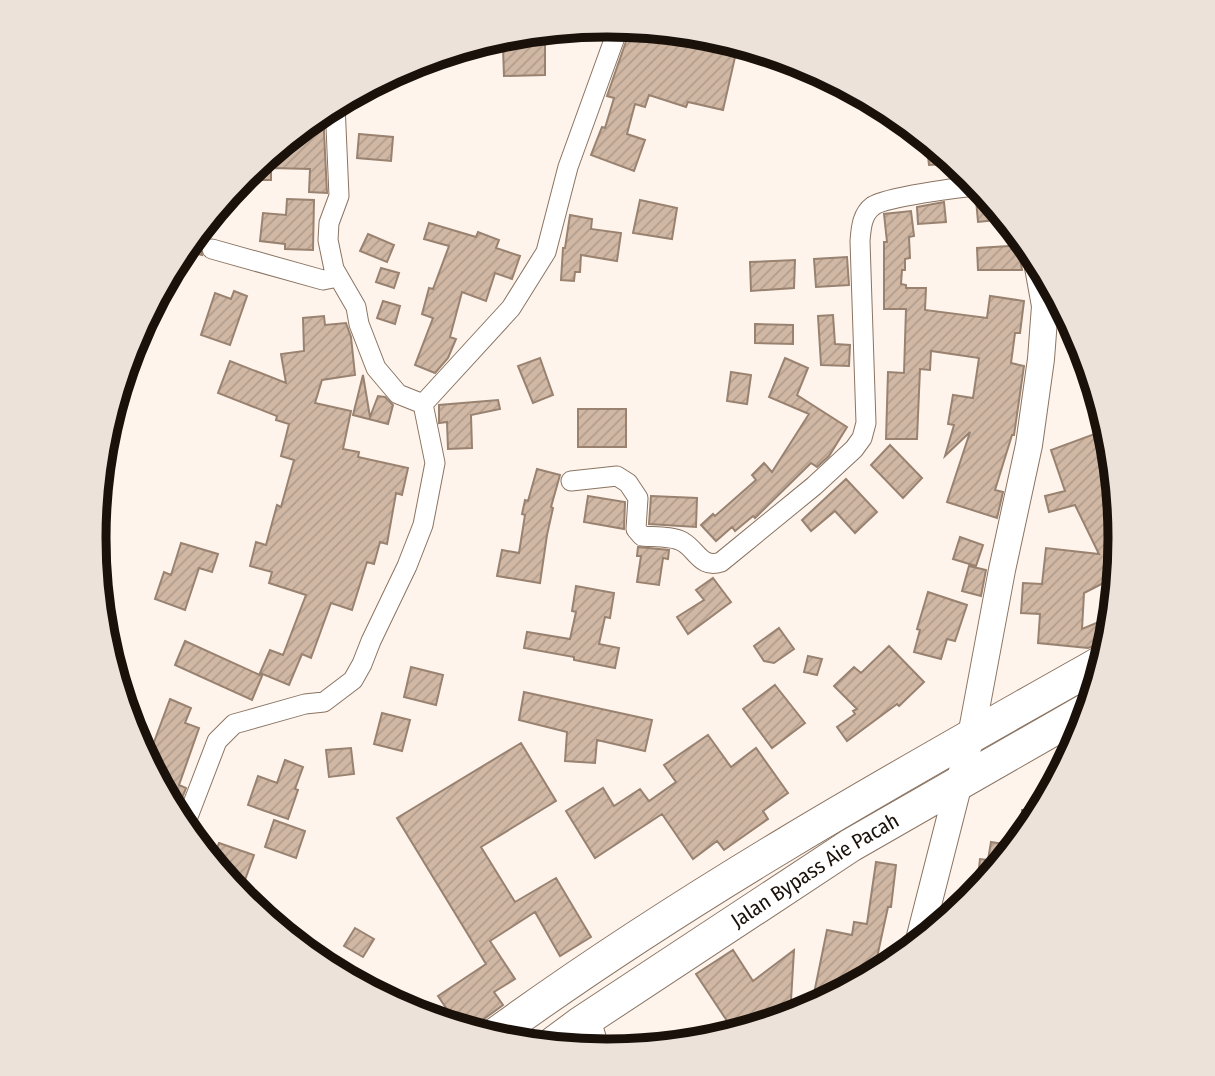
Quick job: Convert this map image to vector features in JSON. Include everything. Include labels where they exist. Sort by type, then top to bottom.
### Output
[{"type":"highway","points":[[504,1028],[566,983],[750,866],[1092,668]]},
{"type":"highway","name":"Jalan Bypass Aie Pacah","points":[[563,1037],[850,845],[1076,716]]},
{"type":"main road","points":[[922,928],[971,736],[1031,432],[1045,306],[1041,286]]},
{"type":"street","points":[[423,404],[511,308],[546,252],[568,167],[615,37]]},
{"type":"street","points":[[336,117],[339,196],[329,223],[328,240],[334,269],[356,307],[359,324],[376,368],[398,394],[423,404]]},
{"type":"street","points":[[571,481],[617,476],[628,483],[638,498],[636,529],[642,536],[682,540],[705,563],[714,565],[721,562],[814,486],[854,449],[862,438],[866,424],[860,241],[861,225],[866,213],[874,205],[889,201],[966,188]]},
{"type":"street","points":[[212,249],[323,280],[338,277]]},
{"type":"street","points":[[189,813],[217,741],[234,724],[305,704],[324,702],[353,680],[407,566],[423,525],[435,463],[423,404]]},
{"type":"street","points":[[581,1023],[591,1020],[597,1039]]},
{"type":"building","points":[[627,38],[673,41],[736,54],[723,110],[688,102],[686,107],[649,95],[645,107],[635,104],[627,134],[645,140],[634,171],[591,155],[602,127],[605,128],[614,98],[607,96]]},
{"type":"building","points":[[545,41],[545,75],[504,76],[503,48],[522,48],[522,44]]},
{"type":"building","points":[[324,125],[327,193],[309,192],[310,169],[271,168],[271,180],[257,180],[302,140]]},
{"type":"building","points":[[359,134],[393,137],[391,161],[357,158]]},
{"type":"building","points":[[928,152],[941,164],[929,165]]},
{"type":"building","points":[[287,199],[314,200],[313,250],[285,249],[285,244],[260,241],[263,213],[286,215]]},
{"type":"building","points":[[976,199],[994,220],[978,222]]},
{"type":"building","points":[[640,200],[677,208],[672,239],[633,233]]},
{"type":"building","points":[[944,202],[946,222],[918,224],[917,207]]},
{"type":"building","points":[[911,211],[914,236],[909,237],[910,258],[905,259],[901,284],[906,285],[906,288],[926,288],[925,310],[987,318],[990,296],[1024,301],[1020,333],[1015,333],[1011,363],[1024,366],[1014,435],[995,490],[1003,492],[997,518],[947,502],[970,432],[945,456],[954,425],[948,424],[953,395],[973,398],[979,358],[931,351],[930,370],[920,369],[917,439],[886,439],[888,372],[904,373],[906,309],[884,309],[884,242],[887,242],[884,214]]},
{"type":"building","points":[[570,215],[592,219],[591,229],[621,233],[617,261],[581,255],[580,272],[575,272],[574,281],[561,280],[563,248]]},
{"type":"building","points":[[429,223],[476,237],[478,232],[499,240],[496,248],[520,256],[512,279],[495,273],[486,301],[462,292],[450,337],[456,339],[448,358],[435,373],[415,365],[433,318],[422,314],[429,288],[433,289],[449,246],[424,239]]},
{"type":"building","points":[[368,234],[394,245],[387,262],[360,251]]},
{"type":"building","points":[[1014,246],[1021,255],[1022,270],[978,270],[977,248]]},
{"type":"building","points":[[847,257],[849,285],[816,287],[814,259]]},
{"type":"building","points":[[795,260],[794,288],[751,291],[750,262]]},
{"type":"building","points":[[381,268],[399,273],[394,288],[376,282]]},
{"type":"building","points":[[234,291],[247,296],[230,345],[201,335],[215,293],[231,299]]},
{"type":"building","points":[[383,301],[400,306],[395,324],[377,318]]},
{"type":"building","points":[[833,315],[835,344],[850,345],[849,366],[821,365],[818,316]]},
{"type":"building","points":[[324,316],[325,325],[346,323],[351,337],[355,375],[322,380],[315,403],[351,411],[343,449],[359,452],[358,457],[408,468],[402,495],[396,493],[387,544],[380,542],[374,564],[367,562],[352,610],[331,603],[311,658],[302,654],[289,685],[260,673],[270,650],[283,655],[306,595],[269,583],[272,572],[250,566],[256,542],[266,545],[277,505],[281,507],[294,460],[281,456],[289,424],[276,420],[277,416],[218,393],[230,361],[286,383],[281,354],[304,351],[303,318]]},
{"type":"building","points":[[755,324],[793,325],[793,344],[755,343]]},
{"type":"building","points":[[540,358],[553,395],[533,403],[518,366]]},
{"type":"building","points":[[785,358],[808,368],[797,395],[847,427],[829,456],[817,467],[811,463],[755,518],[753,516],[735,531],[732,527],[716,541],[701,525],[756,480],[752,475],[764,463],[772,472],[809,414],[769,397]]},
{"type":"building","points":[[731,372],[751,375],[747,404],[727,401]]},
{"type":"building","points":[[363,375],[370,417],[378,396],[385,397],[393,405],[388,424],[353,415]]},
{"type":"building","points":[[498,400],[500,409],[471,415],[472,448],[448,449],[447,422],[439,423],[439,405]]},
{"type":"building","points":[[578,409],[626,409],[626,447],[578,447]]},
{"type":"building","points":[[1097,433],[1108,505],[1108,571],[1107,581],[1084,593],[1082,629],[1101,621],[1097,645],[1088,648],[1038,643],[1040,614],[1021,613],[1023,583],[1042,584],[1046,548],[1099,554],[1075,505],[1049,512],[1045,496],[1065,491],[1051,450]]},
{"type":"building","points":[[890,445],[922,478],[903,498],[871,465]]},
{"type":"building","points":[[537,469],[560,475],[551,507],[553,508],[540,583],[497,576],[502,550],[519,553],[525,500],[528,501]]},
{"type":"building","points":[[846,479],[877,512],[855,533],[835,511],[811,531],[802,520]]},
{"type":"building","points":[[588,496],[625,502],[624,529],[584,522]]},
{"type":"building","points":[[651,496],[697,498],[696,527],[649,524]]},
{"type":"building","points":[[960,537],[983,545],[976,566],[953,559]]},
{"type":"building","points":[[181,543],[218,554],[212,572],[199,568],[185,610],[155,599],[164,572],[171,575]]},
{"type":"building","points":[[638,547],[669,550],[668,559],[663,558],[659,585],[637,582],[641,556],[637,556]]},
{"type":"building","points":[[969,566],[986,570],[981,596],[962,591]]},
{"type":"building","points":[[713,578],[731,602],[688,634],[677,617],[704,600],[696,590]]},
{"type":"building","points":[[576,586],[614,593],[610,618],[605,617],[599,644],[619,648],[615,668],[524,648],[527,632],[570,639],[576,612],[572,611]]},
{"type":"building","points":[[928,592],[967,605],[955,641],[947,639],[941,659],[914,652],[920,630],[917,629]]},
{"type":"building","points":[[779,628],[794,649],[774,663],[764,661],[754,646]]},
{"type":"building","points":[[185,641],[262,676],[252,700],[175,665]]},
{"type":"building","points":[[889,646],[924,682],[899,706],[897,704],[847,741],[837,727],[855,714],[853,711],[857,709],[834,686],[854,667],[861,673]]},
{"type":"building","points":[[808,656],[822,659],[817,675],[804,672]]},
{"type":"building","points":[[411,667],[443,675],[436,705],[404,697]]},
{"type":"building","points":[[775,685],[805,723],[772,748],[743,709]]},
{"type":"building","points":[[524,692],[652,720],[645,751],[597,740],[595,763],[565,761],[567,732],[519,720]]},
{"type":"building","points":[[170,699],[191,708],[185,723],[199,728],[179,785],[186,788],[181,801],[173,789],[152,747]]},
{"type":"building","points":[[382,713],[410,720],[402,751],[374,744]]},
{"type":"building","points":[[708,735],[731,767],[756,748],[788,793],[763,811],[768,819],[724,850],[717,841],[693,859],[662,814],[595,858],[566,811],[603,788],[614,806],[640,789],[649,801],[676,782],[664,765]]},
{"type":"building","points":[[521,743],[556,801],[481,847],[515,902],[556,878],[591,937],[560,956],[535,912],[490,941],[515,979],[494,992],[503,1005],[479,1022],[450,1014],[438,996],[486,964],[397,818]]},
{"type":"building","points":[[351,748],[354,774],[329,777],[326,750]]},
{"type":"building","points":[[285,760],[303,767],[288,819],[248,805],[258,776],[277,783]]},
{"type":"building","points":[[274,820],[305,831],[296,858],[265,847]]},
{"type":"building","points":[[991,842],[1004,844],[978,874],[980,859],[988,860]]},
{"type":"building","points":[[219,843],[254,855],[245,880],[241,878],[216,850]]},
{"type":"building","points":[[876,862],[896,865],[891,907],[888,907],[876,961],[814,995],[827,930],[852,935],[854,922],[867,924]]},
{"type":"building","points":[[355,928],[374,939],[363,957],[344,946]]},
{"type":"building","points":[[733,950],[753,981],[794,950],[791,1004],[729,1024],[696,974]]}]
